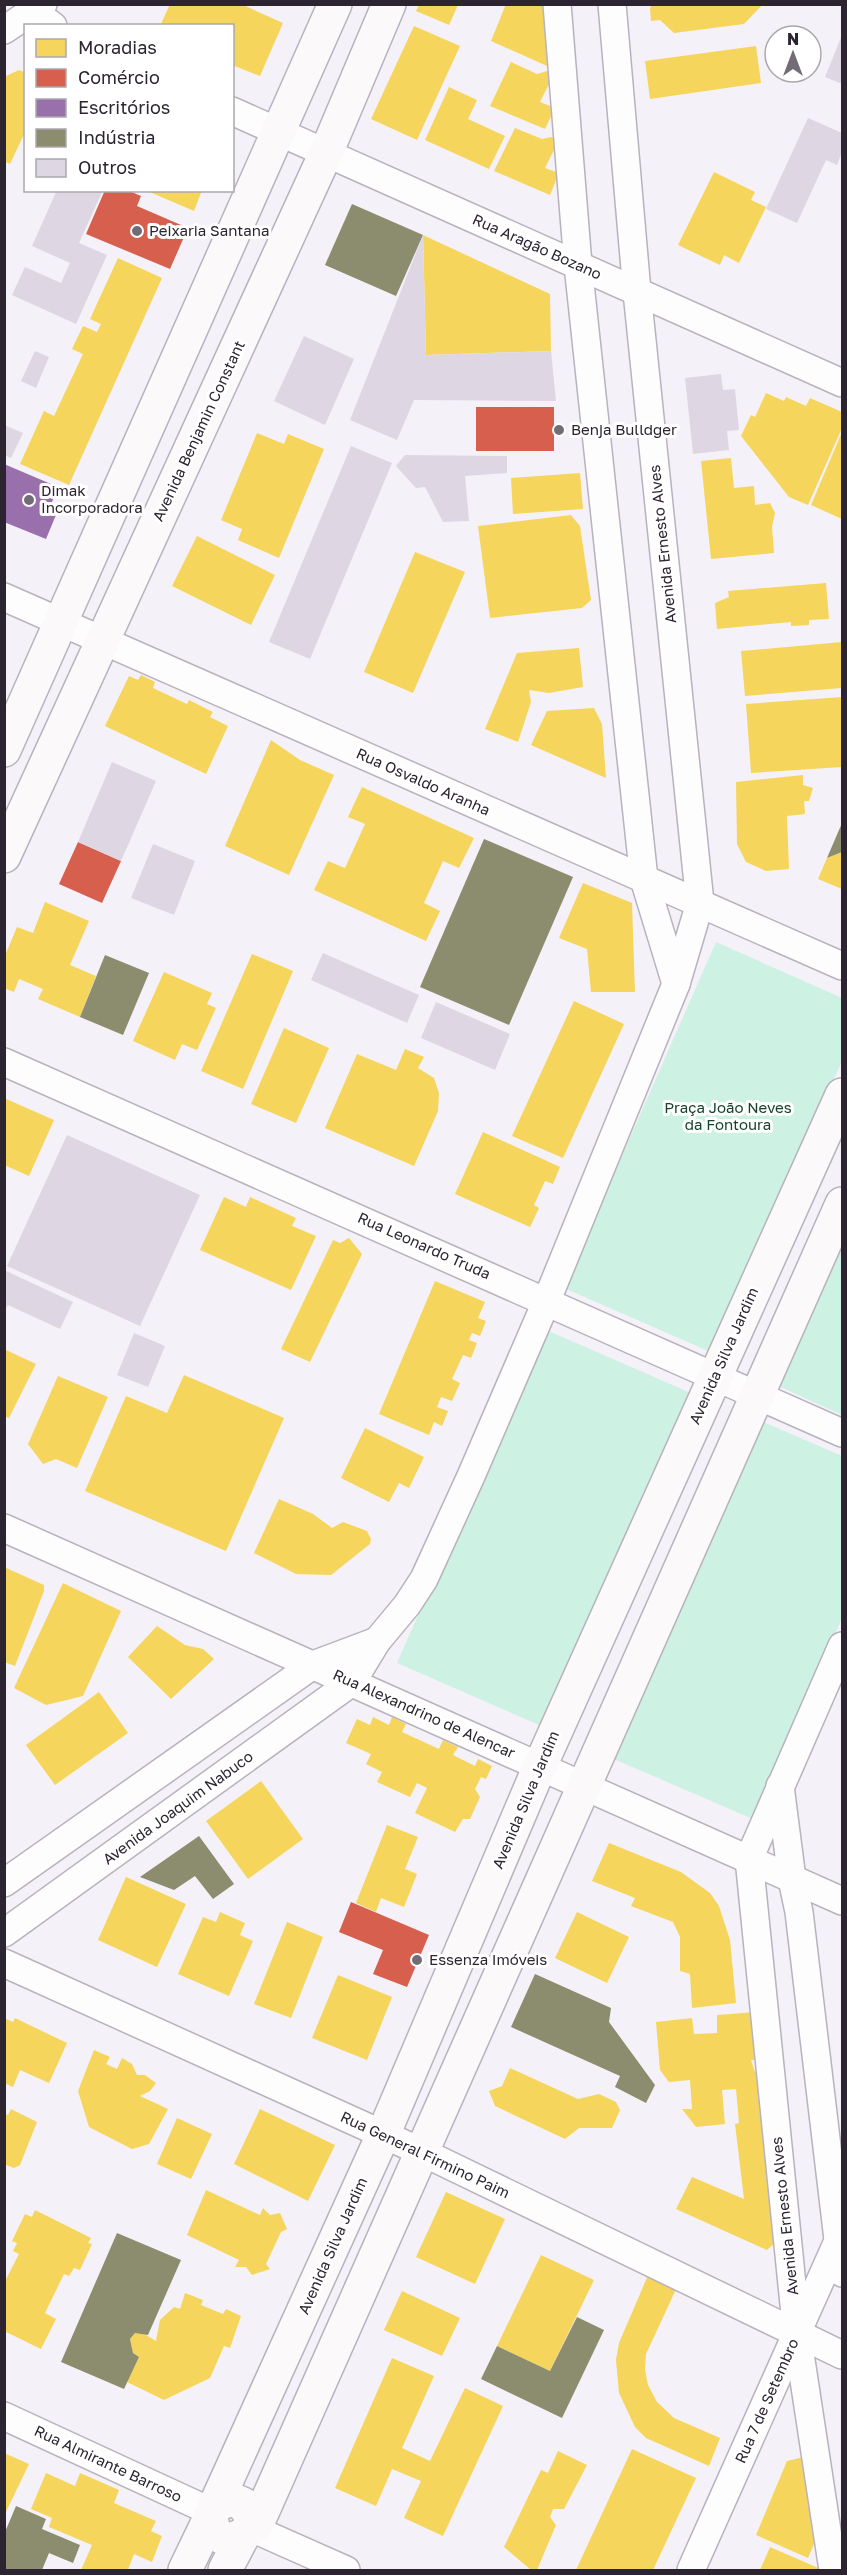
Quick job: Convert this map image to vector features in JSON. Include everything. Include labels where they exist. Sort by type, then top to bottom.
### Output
[{"type":"street","points":[[4,750],[63,623],[335,4]]},
{"type":"street","name":"Avenida Benjamin Constant","points":[[4,856],[326,153],[389,4]]},
{"type":"street","points":[[557,4],[578,265],[644,879],[676,984]]},
{"type":"street","name":"Avenida Ernesto Alves","points":[[612,4],[637,292],[700,903]]},
{"type":"street","points":[[4,30],[43,14]]},
{"type":"street","name":"Rua Aragão Bozano","points":[[234,112],[843,383]]},
{"type":"street","name":"Rua Osvaldo Aranha","points":[[4,597],[843,966]]},
{"type":"street","points":[[352,1683],[377,1641],[407,1605],[424,1579],[547,1300],[676,984],[700,903]]},
{"type":"street","name":"Rua Leonardo Truda","points":[[4,1062],[547,1300],[843,1433]]},
{"type":"street","name":"Avenida Silva Jardim","points":[[185,2571],[382,2135],[540,1766],[843,1095]]},
{"type":"street","points":[[225,2571],[250,2528],[422,2152],[843,1204]]},
{"type":"street","name":"Rua Alexandrino de Alencar","points":[[4,1528],[843,1901]]},
{"type":"street","points":[[4,1883],[314,1665],[377,1641]]},
{"type":"street","points":[[749,1859],[843,1646]]},
{"type":"street","name":"Avenida Joaquim Nabuco","points":[[4,1934],[352,1683]]},
{"type":"street","points":[[780,1785],[792,1878],[799,1911],[843,2273]]},
{"type":"street","name":"Avenida Ernesto Alves","points":[[749,1859],[797,2334],[833,2571]]},
{"type":"street","name":"Rua General Firmino Paim","points":[[4,1964],[422,2152],[843,2355]]},
{"type":"street","name":"Rua 7 de Setembro","points":[[691,2571],[840,2238]]},
{"type":"street","name":"Rua Almirante Barroso","points":[[4,2416],[212,2512]]},
{"type":"street","points":[[212,2512],[225,2500],[238,2500],[248,2509],[250,2528]]},
{"type":"street","points":[[250,2528],[346,2571]]},
{"type":"green space","name":"Praça João Neves da Fontoura","points":[[716,942],[842,998],[842,1061],[713,1353],[564,1288]]},
{"type":"green space","points":[[842,1236],[842,1415],[776,1385]]},
{"type":"green space","points":[[544,1329],[693,1394],[546,1728],[397,1663]]},
{"type":"green space","points":[[754,1418],[842,1456],[842,1618],[755,1820],[607,1756]]},
{"type":"building: Moradias","points":[[170,4],[241,4],[283,23],[260,76],[234,66],[234,24],[161,24]]},
{"type":"building: Moradias","points":[[506,4],[544,4],[549,27],[547,66],[491,41]]},
{"type":"building: Moradias","points":[[652,4],[763,4],[744,24],[674,33],[660,20],[651,21]]},
{"type":"building: Moradias","points":[[419,5],[458,5],[449,25],[416,11]]},
{"type":"building: Moradias","points":[[414,26],[460,46],[417,140],[371,119]]},
{"type":"building: Moradias","points":[[756,46],[761,83],[650,99],[645,61]]},
{"type":"building: Moradias","points":[[511,62],[537,74],[547,71],[554,74],[540,102],[555,108],[545,129],[490,106]]},
{"type":"building: Moradias","points":[[19,70],[24,72],[24,134],[10,164],[4,161],[4,77]]},
{"type":"building: Moradias","points":[[449,87],[477,100],[468,119],[505,136],[489,169],[425,140]]},
{"type":"building: Moradias","points":[[515,128],[542,139],[551,137],[559,140],[545,168],[559,173],[550,195],[494,171]]},
{"type":"building: Moradias","points":[[714,172],[755,192],[751,200],[766,207],[739,263],[724,255],[720,265],[678,245]]},
{"type":"building: Moradias","points":[[150,192],[201,192],[194,211]]},
{"type":"building: Moradias","points":[[423,235],[550,294],[551,351],[426,355]]},
{"type":"building: Moradias","points":[[118,258],[162,278],[69,485],[20,464],[44,411],[54,416],[83,354],[72,349],[83,326],[97,332],[101,324],[90,319]]},
{"type":"building: Moradias","points":[[766,393],[784,401],[786,397],[806,406],[810,398],[842,412],[842,428],[808,505],[789,497],[741,436],[751,415],[755,417]]},
{"type":"building: Moradias","points":[[842,432],[842,519],[811,505]]},
{"type":"building: Moradias","points":[[257,433],[284,444],[288,434],[324,449],[279,558],[238,540],[242,529],[221,520]]},
{"type":"building: Moradias","points":[[731,458],[734,488],[754,486],[755,505],[770,503],[775,513],[772,527],[774,553],[711,559],[701,461]]},
{"type":"building: Moradias","points":[[580,473],[583,509],[513,514],[511,478]]},
{"type":"building: Moradias","points":[[571,515],[580,526],[591,600],[582,608],[490,618],[478,526]]},
{"type":"building: Moradias","points":[[197,536],[275,575],[251,625],[172,586]]},
{"type":"building: Moradias","points":[[415,552],[465,572],[413,693],[364,672]]},
{"type":"building: Moradias","points":[[826,583],[829,619],[809,620],[809,625],[791,626],[791,622],[717,629],[715,603],[729,597],[728,591]]},
{"type":"building: Moradias","points":[[842,642],[842,688],[745,696],[741,651]]},
{"type":"building: Moradias","points":[[579,648],[583,687],[549,693],[529,690],[531,702],[518,742],[485,729],[517,653]]},
{"type":"building: Moradias","points":[[141,675],[155,682],[153,688],[187,704],[189,700],[213,712],[210,717],[228,726],[206,774],[105,726],[129,676],[138,680]]},
{"type":"building: Moradias","points":[[842,697],[842,767],[751,773],[746,704]]},
{"type":"building: Moradias","points":[[594,708],[602,724],[606,778],[531,745],[547,711]]},
{"type":"building: Moradias","points":[[271,740],[300,760],[334,775],[289,875],[225,846]]},
{"type":"building: Moradias","points":[[803,775],[803,785],[813,788],[809,801],[804,801],[805,814],[787,816],[789,869],[766,871],[746,862],[737,844],[736,782]]},
{"type":"building: Moradias","points":[[362,787],[474,838],[459,868],[443,861],[424,903],[440,911],[426,941],[314,890],[328,861],[345,868],[365,824],[348,817]]},
{"type":"building: Moradias","points":[[842,852],[842,889],[818,879],[827,858]]},
{"type":"building: Moradias","points":[[583,883],[632,903],[635,992],[591,992],[587,949],[559,938]]},
{"type":"building: Moradias","points":[[45,902],[89,921],[70,965],[96,976],[80,1017],[38,999],[43,989],[19,979],[14,992],[4,988],[4,958],[17,927],[33,933]]},
{"type":"building: Moradias","points":[[252,954],[293,971],[243,1089],[201,1071]]},
{"type":"building: Moradias","points":[[164,972],[212,993],[207,1004],[216,1008],[197,1050],[182,1044],[175,1060],[133,1041]]},
{"type":"building: Moradias","points":[[574,1001],[624,1024],[563,1158],[512,1136]]},
{"type":"building: Moradias","points":[[284,1028],[329,1048],[296,1123],[251,1104]]},
{"type":"building: Moradias","points":[[405,1049],[424,1057],[418,1068],[434,1078],[439,1093],[438,1111],[414,1166],[325,1128],[357,1054],[396,1070]]},
{"type":"building: Moradias","points":[[4,1098],[54,1120],[29,1176],[4,1165]]},
{"type":"building: Moradias","points":[[483,1132],[560,1167],[553,1184],[545,1181],[534,1205],[539,1208],[530,1227],[455,1194]]},
{"type":"building: Moradias","points":[[224,1197],[246,1207],[250,1197],[296,1218],[292,1226],[316,1236],[291,1290],[200,1250]]},
{"type":"building: Moradias","points":[[349,1238],[362,1254],[310,1362],[281,1349],[333,1240],[340,1243]]},
{"type":"building: Moradias","points":[[435,1281],[485,1302],[478,1318],[486,1321],[480,1336],[472,1333],[469,1340],[477,1343],[471,1358],[463,1355],[452,1379],[460,1383],[452,1401],[441,1397],[437,1407],[448,1411],[442,1426],[434,1422],[429,1435],[379,1414]]},
{"type":"building: Moradias","points":[[4,1349],[36,1364],[9,1418],[4,1416]]},
{"type":"building: Moradias","points":[[184,1375],[284,1418],[226,1551],[85,1491],[126,1396],[167,1413]]},
{"type":"building: Moradias","points":[[58,1376],[108,1397],[77,1468],[56,1459],[43,1464],[28,1444]]},
{"type":"building: Moradias","points":[[365,1428],[424,1457],[409,1488],[399,1483],[389,1502],[341,1478]]},
{"type":"building: Moradias","points":[[279,1499],[313,1514],[332,1528],[343,1522],[367,1531],[371,1539],[370,1544],[331,1575],[296,1574],[254,1553]]},
{"type":"building: Moradias","points":[[4,1567],[44,1585],[44,1591],[15,1666],[4,1662]]},
{"type":"building: Moradias","points":[[63,1583],[121,1611],[83,1696],[46,1705],[14,1688]]},
{"type":"building: Moradias","points":[[157,1626],[185,1645],[203,1649],[214,1659],[171,1699],[128,1657]]},
{"type":"building: Moradias","points":[[99,1692],[128,1733],[55,1785],[26,1745]]},
{"type":"building: Moradias","points":[[373,1717],[389,1725],[392,1717],[406,1724],[402,1732],[439,1749],[443,1740],[458,1747],[453,1755],[475,1766],[478,1759],[492,1766],[486,1779],[481,1777],[475,1789],[480,1797],[470,1819],[463,1819],[455,1832],[415,1813],[427,1788],[417,1783],[410,1797],[377,1782],[382,1772],[366,1764],[371,1754],[346,1743],[357,1719],[370,1725]]},
{"type":"building: Moradias","points":[[261,1781],[303,1839],[248,1879],[206,1821]]},
{"type":"building: Moradias","points":[[387,1825],[418,1837],[405,1869],[417,1874],[404,1907],[381,1898],[376,1912],[356,1903]]},
{"type":"building: Moradias","points":[[609,1843],[681,1872],[710,1893],[719,1906],[730,1940],[736,2003],[692,2008],[690,1974],[680,1971],[680,1937],[673,1922],[631,1906],[635,1898],[592,1881]]},
{"type":"building: Moradias","points":[[126,1877],[186,1904],[157,1967],[98,1940]]},
{"type":"building: Moradias","points":[[220,1912],[245,1923],[240,1935],[253,1941],[229,1996],[178,1974],[203,1917],[216,1922]]},
{"type":"building: Moradias","points":[[577,1912],[629,1937],[607,1983],[555,1958]]},
{"type":"building: Moradias","points":[[287,1922],[323,1937],[291,2018],[254,2004]]},
{"type":"building: Moradias","points":[[338,1975],[392,1997],[367,2060],[312,2038]]},
{"type":"building: Moradias","points":[[756,2012],[761,2060],[751,2060],[755,2072],[763,2072],[783,2236],[767,2250],[676,2209],[692,2177],[744,2199],[735,2124],[739,2123],[736,2089],[722,2090],[725,2124],[696,2127],[682,2109],[692,2109],[690,2080],[669,2082],[660,2070],[656,2022],[692,2018],[694,2034],[717,2033],[717,2015]]},
{"type":"building: Moradias","points":[[4,2018],[13,2022],[15,2018],[67,2043],[49,2083],[20,2070],[13,2087],[4,2083]]},
{"type":"building: Moradias","points":[[94,2050],[110,2057],[106,2064],[117,2069],[122,2058],[132,2064],[137,2075],[145,2075],[156,2083],[150,2091],[140,2096],[168,2109],[149,2144],[132,2149],[89,2127],[78,2091]]},
{"type":"building: Moradias","points":[[510,2068],[578,2099],[599,2094],[616,2102],[620,2110],[612,2128],[579,2128],[565,2139],[495,2106],[489,2091],[502,2086]]},
{"type":"building: Moradias","points":[[11,2109],[37,2122],[20,2165],[14,2168],[4,2164],[4,2113],[8,2115]]},
{"type":"building: Moradias","points":[[260,2109],[335,2145],[308,2201],[234,2164]]},
{"type":"building: Moradias","points":[[177,2118],[212,2134],[191,2179],[157,2164]]},
{"type":"building: Moradias","points":[[206,2190],[260,2215],[263,2208],[270,2215],[280,2213],[287,2229],[281,2232],[266,2264],[270,2269],[252,2275],[246,2267],[235,2267],[239,2260],[187,2235]]},
{"type":"building: Moradias","points":[[446,2192],[505,2219],[475,2284],[416,2257]]},
{"type":"building: Moradias","points":[[35,2210],[91,2238],[88,2243],[92,2244],[80,2270],[74,2268],[69,2276],[64,2274],[45,2313],[56,2319],[41,2349],[4,2331],[4,2283],[19,2254],[13,2251],[17,2243],[12,2241],[25,2214],[32,2217]]},
{"type":"building: Moradias","points":[[541,2255],[594,2280],[550,2371],[497,2346]]},
{"type":"building: Moradias","points":[[649,2273],[678,2285],[646,2354],[645,2370],[648,2385],[657,2402],[674,2418],[720,2438],[709,2466],[646,2438],[635,2427],[619,2393],[616,2360],[619,2343]]},
{"type":"building: Moradias","points":[[402,2291],[460,2318],[442,2356],[384,2330]]},
{"type":"building: Moradias","points":[[185,2293],[203,2300],[201,2305],[223,2314],[226,2309],[241,2316],[230,2348],[224,2346],[210,2378],[164,2400],[127,2382],[139,2357],[133,2353],[130,2339],[135,2333],[141,2332],[156,2341],[160,2320],[174,2307],[180,2309]]},
{"type":"building: Moradias","points":[[392,2358],[434,2376],[402,2448],[430,2461],[465,2388],[503,2406],[443,2536],[404,2518],[421,2481],[392,2469],[376,2506],[335,2488]]},
{"type":"building: Moradias","points":[[632,2449],[696,2478],[653,2570],[576,2570]]},
{"type":"building: Moradias","points":[[558,2451],[587,2465],[564,2509],[553,2509],[550,2517],[556,2525],[537,2570],[531,2570],[504,2547],[541,2470],[548,2473]]},
{"type":"building: Moradias","points":[[4,2453],[29,2464],[4,2516]]},
{"type":"building: Moradias","points":[[808,2456],[814,2544],[808,2558],[756,2535],[787,2461]]},
{"type":"building: Moradias","points":[[46,2473],[75,2486],[80,2473],[119,2490],[114,2503],[156,2521],[151,2531],[162,2536],[152,2562],[134,2554],[128,2570],[81,2570],[92,2545],[49,2527],[52,2518],[31,2509]]},
{"type":"building: Moradias","points":[[770,2547],[823,2570],[760,2570]]},
{"type":"building: Comércio","name":"Peixaria Santana","points":[[104,192],[132,192],[141,196],[137,206],[188,228],[170,269],[86,234]]},
{"type":"building: Comércio","points":[[476,407],[554,407],[554,451],[476,451]]},
{"type":"building: Comércio","points":[[78,842],[121,861],[102,903],[59,884]]},
{"type":"building: Comércio","points":[[351,1902],[429,1935],[407,1987],[373,1974],[383,1950],[339,1932]]},
{"type":"building: Escritórios","name":"Dimak Incorporadora","points":[[4,464],[58,487],[48,512],[56,515],[46,539],[4,522]]},
{"type":"building: Indústria","points":[[352,204],[423,235],[396,296],[325,265]]},
{"type":"building: Indústria","points":[[842,823],[842,852],[827,858]]},
{"type":"building: Indústria","points":[[484,839],[573,877],[509,1025],[420,987]]},
{"type":"building: Indústria","points":[[105,955],[149,973],[123,1035],[80,1017]]},
{"type":"building: Indústria","points":[[199,1836],[234,1884],[213,1899],[195,1876],[174,1890],[140,1877]]},
{"type":"building: Indústria","points":[[535,1974],[611,2008],[609,2022],[655,2085],[646,2103],[615,2087],[620,2076],[511,2027]]},
{"type":"building: Indústria","points":[[117,2233],[181,2260],[148,2335],[135,2333],[130,2339],[133,2353],[139,2357],[124,2389],[61,2362]]},
{"type":"building: Indústria","points":[[577,2317],[604,2330],[562,2418],[481,2379],[497,2346],[550,2371]]},
{"type":"building: Indústria","points":[[16,2506],[46,2519],[42,2529],[80,2545],[73,2563],[49,2553],[42,2570],[5,2570],[5,2532]]},
{"type":"building: Outros","points":[[842,35],[842,84],[825,77]]},
{"type":"building: Outros","points":[[808,118],[842,133],[842,152],[837,165],[826,160],[797,223],[766,209]]},
{"type":"building: Outros","points":[[56,192],[102,192],[79,243],[107,255],[76,324],[12,295],[25,267],[61,283],[70,263],[32,246]]},
{"type":"building: Outros","points":[[423,235],[426,355],[551,351],[556,401],[414,400],[397,440],[350,420]]},
{"type":"building: Outros","points":[[304,336],[354,359],[325,425],[274,401]]},
{"type":"building: Outros","points":[[35,351],[49,357],[36,388],[21,381]]},
{"type":"building: Outros","points":[[721,374],[723,390],[735,389],[739,430],[727,431],[729,450],[693,454],[685,378]]},
{"type":"building: Outros","points":[[4,425],[23,433],[11,458],[4,455]]},
{"type":"building: Outros","points":[[351,446],[392,463],[310,659],[269,642]]},
{"type":"building: Outros","points":[[405,455],[507,456],[507,473],[465,476],[469,521],[443,522],[425,487],[416,488],[396,466]]},
{"type":"building: Outros","points":[[112,762],[156,781],[121,861],[78,842]]},
{"type":"building: Outros","points":[[153,844],[195,861],[174,915],[131,898]]},
{"type":"building: Outros","points":[[323,953],[419,995],[407,1023],[311,980]]},
{"type":"building: Outros","points":[[436,1002],[510,1034],[495,1070],[421,1038]]},
{"type":"building: Outros","points":[[67,1135],[200,1195],[140,1326],[7,1266]]},
{"type":"building: Outros","points":[[4,1270],[73,1302],[60,1329],[8,1305],[4,1311]]},
{"type":"building: Outros","points":[[134,1333],[165,1346],[148,1387],[117,1375]]},
{"type":"place","name":"Peixaria Santana","points":[[137,231]]},
{"type":"place","name":"Benja Bulldger","points":[[559,430]]},
{"type":"place","name":"Dimak Incorporadora","points":[[29,500]]},
{"type":"place","name":"Essenza Imóveis","points":[[417,1960]]}]
